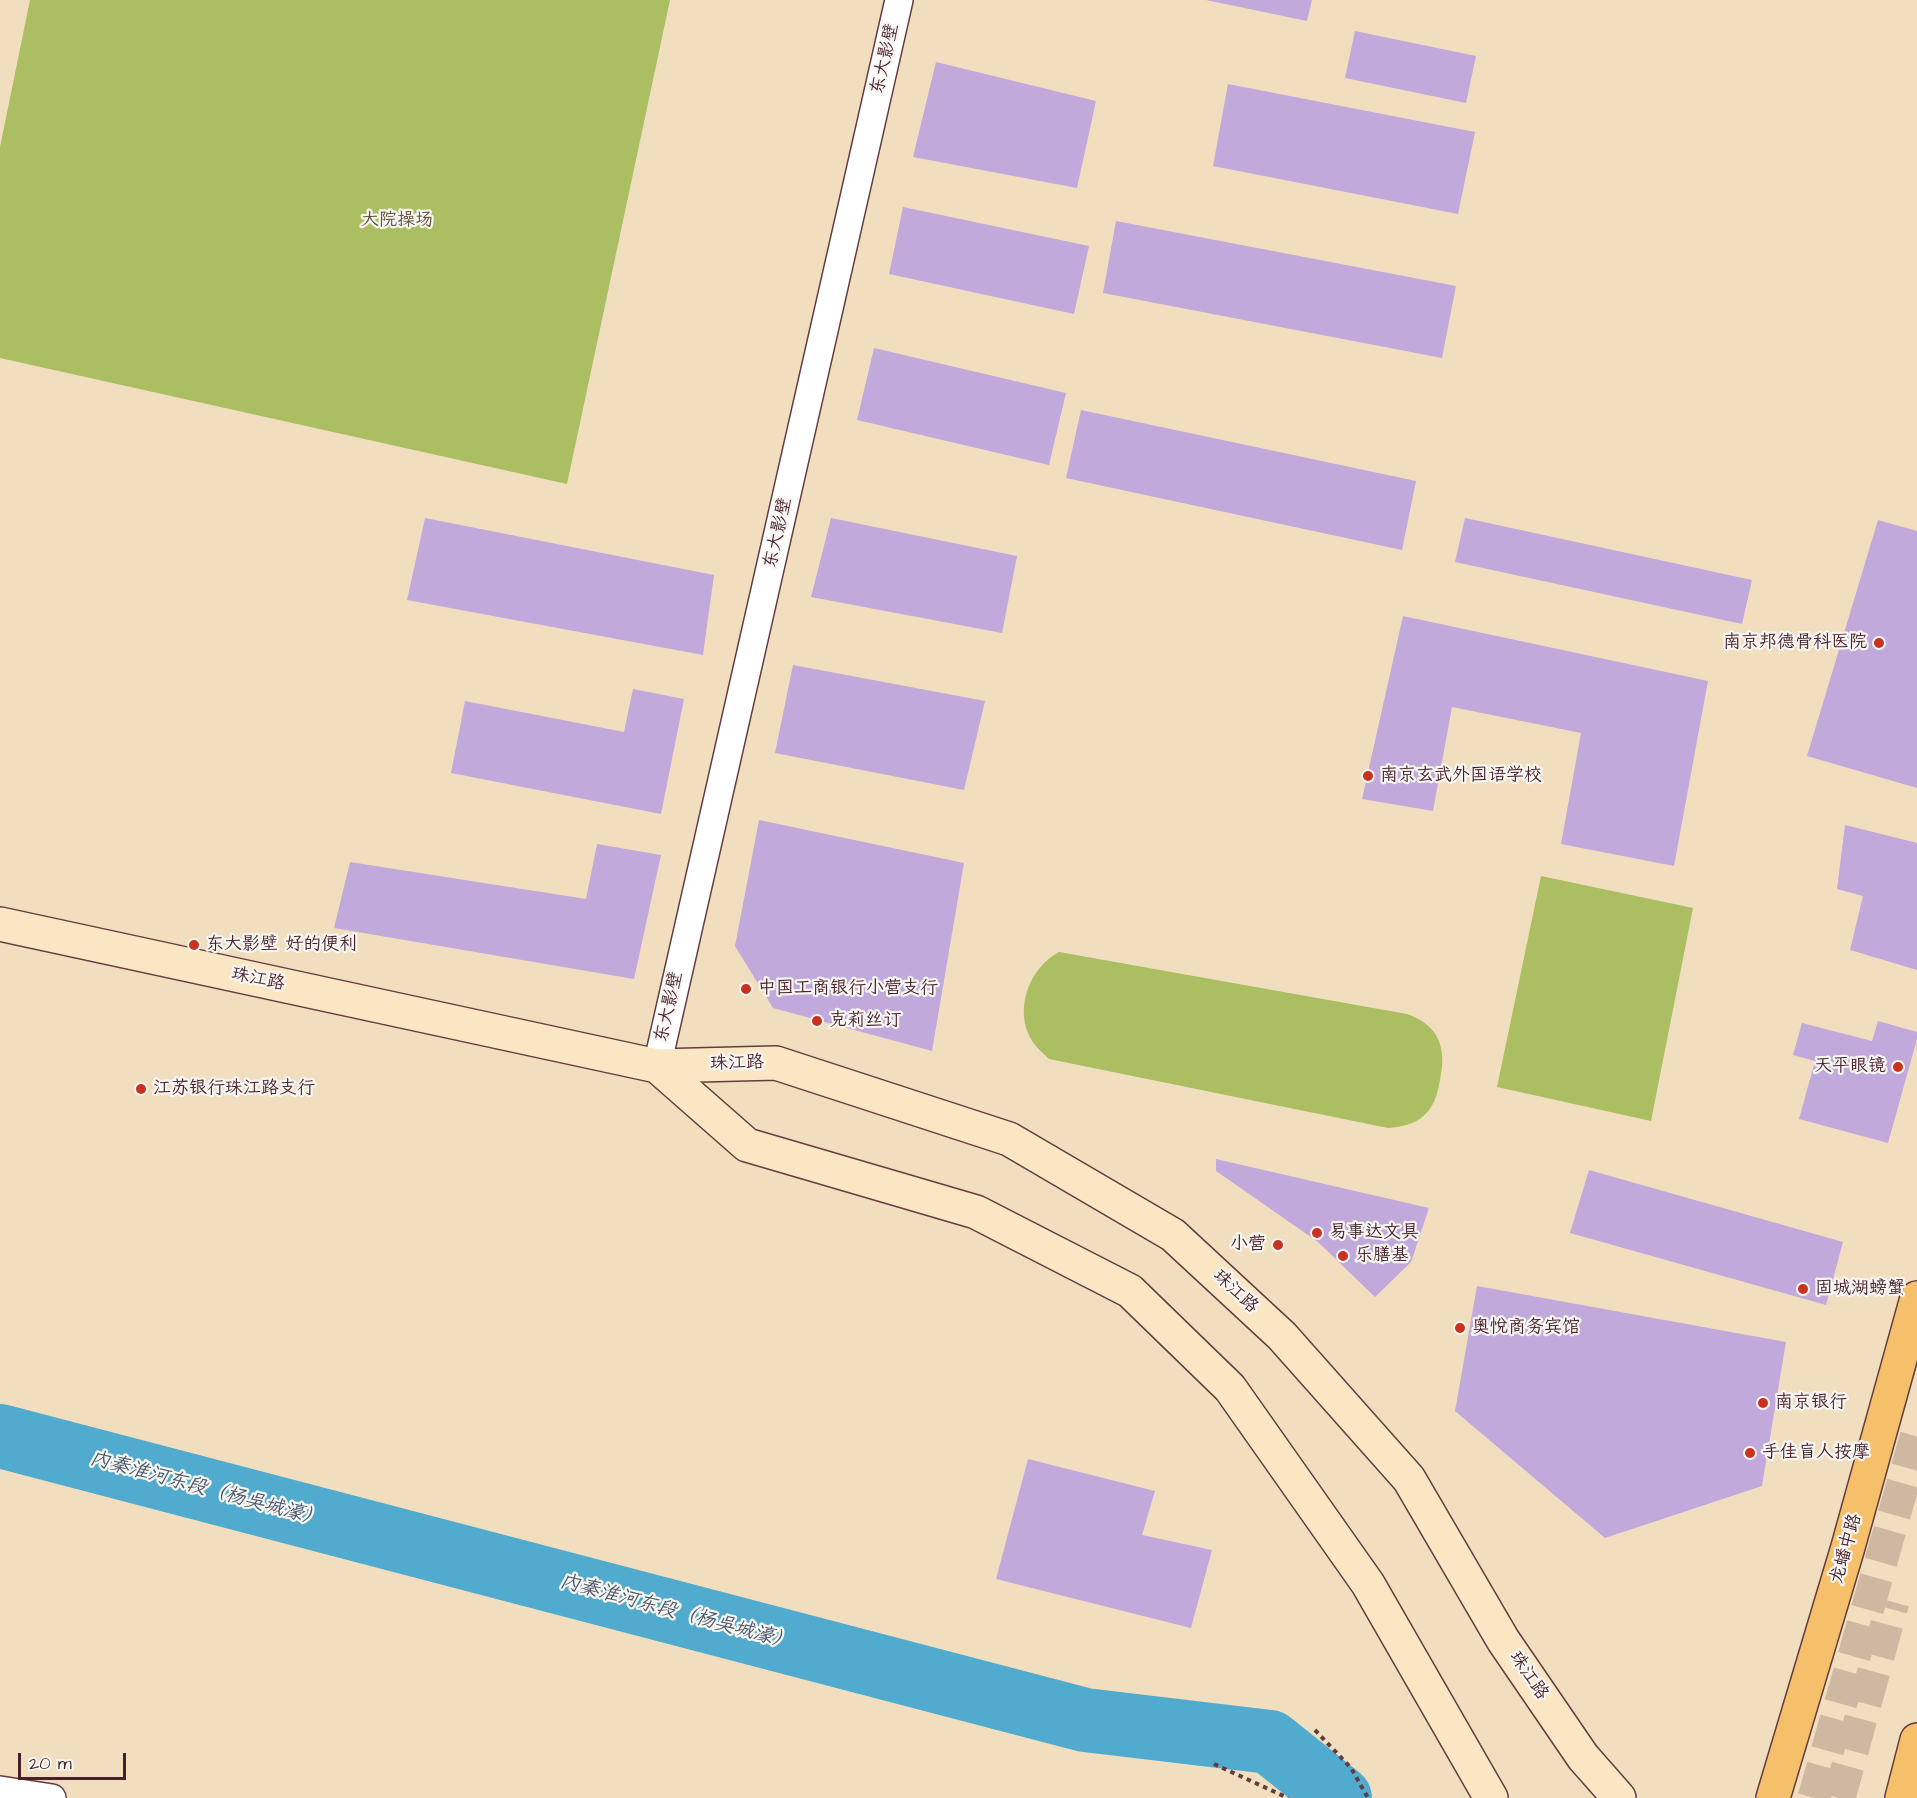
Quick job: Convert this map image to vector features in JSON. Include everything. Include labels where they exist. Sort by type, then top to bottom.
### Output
[{"type":"main road","name":"珠江路","points":[[0,924],[657,1065],[776,1063],[1009,1139],[1173,1235],[1282,1336],[1409,1479],[1503,1640],[1583,1757],[1619,1798]]},
{"type":"main road","name":"珠江路","points":[[657,1065],[747,1145],[976,1212],[1130,1291],[1230,1388],[1368,1584],[1491,1798]]},
{"type":"main road","name":"龙蟠中路","points":[[1773,1798],[1848,1547],[1917,1298]]},
{"type":"main road","points":[[1902,1798],[1917,1740]]},
{"type":"street","name":"东大影壁","points":[[657,1065],[899,0]]},
{"type":"street","points":[[0,1790],[52,1798]]},
{"type":"path","points":[[1315,1730],[1351,1768],[1368,1798]]},
{"type":"path","points":[[1214,1764],[1288,1798]]},
{"type":"green space","name":"大院操场","points":[[30,0],[670,0],[567,484],[0,358],[0,147]]},
{"type":"green space","points":[[1541,876],[1693,908],[1651,1121],[1497,1087]]},
{"type":"green space","points":[[1059,952],[1407,1014],[1427,1024],[1438,1039],[1441,1048],[1442,1068],[1435,1099],[1429,1110],[1416,1121],[1388,1128],[1049,1059],[1030,1037],[1025,1022],[1025,999],[1028,987],[1041,967]]},
{"type":"building","points":[[1206,0],[1312,0],[1307,21]]},
{"type":"building","points":[[1355,31],[1476,56],[1466,103],[1345,78]]},
{"type":"building","points":[[936,62],[1096,101],[1077,188],[913,157]]},
{"type":"building","points":[[1228,84],[1475,132],[1458,214],[1213,166]]},
{"type":"building","points":[[903,207],[1089,246],[1074,314],[889,274]]},
{"type":"building","points":[[1116,221],[1456,286],[1442,358],[1103,293]]},
{"type":"building","points":[[874,348],[1066,393],[1049,465],[857,420]]},
{"type":"building","points":[[1081,410],[1416,481],[1402,550],[1066,478]]},
{"type":"building","points":[[425,518],[714,575],[703,655],[407,600]]},
{"type":"building","points":[[831,518],[1017,556],[1002,633],[811,597]]},
{"type":"building","points":[[1465,518],[1752,580],[1742,624],[1455,562]]},
{"type":"building","name":"南京邦德骨科医院","points":[[1878,520],[1917,531],[1917,788],[1807,756]]},
{"type":"building","points":[[1403,616],[1708,681],[1674,866],[1561,844],[1581,733],[1452,707],[1433,811],[1362,799]]},
{"type":"building","points":[[793,665],[985,701],[964,790],[775,753]]},
{"type":"building","points":[[633,689],[684,699],[661,814],[451,773],[465,701],[624,732]]},
{"type":"building","points":[[759,820],[964,863],[932,1051],[773,1008],[735,946]]},
{"type":"building","points":[[1845,825],[1917,843],[1917,970],[1850,950],[1863,896],[1837,889]]},
{"type":"building","points":[[597,844],[661,855],[634,979],[334,928],[350,862],[586,899]]},
{"type":"building","points":[[1878,1021],[1917,1032],[1888,1143],[1799,1119],[1815,1061],[1793,1055],[1802,1023],[1872,1041]]},
{"type":"building","points":[[1216,1159],[1429,1208],[1411,1262],[1375,1297],[1318,1242],[1216,1171]]},
{"type":"building","points":[[1589,1170],[1843,1242],[1826,1305],[1570,1233]]},
{"type":"building","points":[[1477,1286],[1786,1342],[1762,1486],[1605,1538],[1455,1411]]},
{"type":"building","points":[[1028,1459],[1155,1491],[1142,1535],[1212,1550],[1191,1628],[996,1579]]},
{"type":"waterway","name":"内秦淮河东段（杨吴城濠）","points":[[0,1436],[1085,1720],[1270,1742],[1340,1798]]},
{"type":"tunnel","points":[[1814,1798],[1917,1434]]},
{"type":"tunnel","points":[[1839,1798],[1893,1602]]},
{"type":"place","name":"南京邦德骨科医院","points":[[1879,643]]},
{"type":"place","name":"南京玄武外国语学校","points":[[1368,776]]},
{"type":"place","name":"东大影壁 好的便利","points":[[194,945]]},
{"type":"place","name":"中国工商银行小营支行","points":[[746,989]]},
{"type":"place","name":"克莉丝订","points":[[817,1021]]},
{"type":"place","name":"天平眼镜","points":[[1898,1067]]},
{"type":"place","name":"江苏银行珠江路支行","points":[[141,1089]]},
{"type":"place","name":"易事达文具","points":[[1317,1233]]},
{"type":"place","name":"小营","points":[[1278,1245]]},
{"type":"place","name":"乐膳基","points":[[1343,1256]]},
{"type":"place","name":"固城湖螃蟹","points":[[1803,1289]]},
{"type":"place","name":"奥悦商务宾馆","points":[[1460,1328]]},
{"type":"place","name":"南京银行","points":[[1763,1403]]},
{"type":"place","name":"手佳盲人按摩","points":[[1750,1453]]}]
